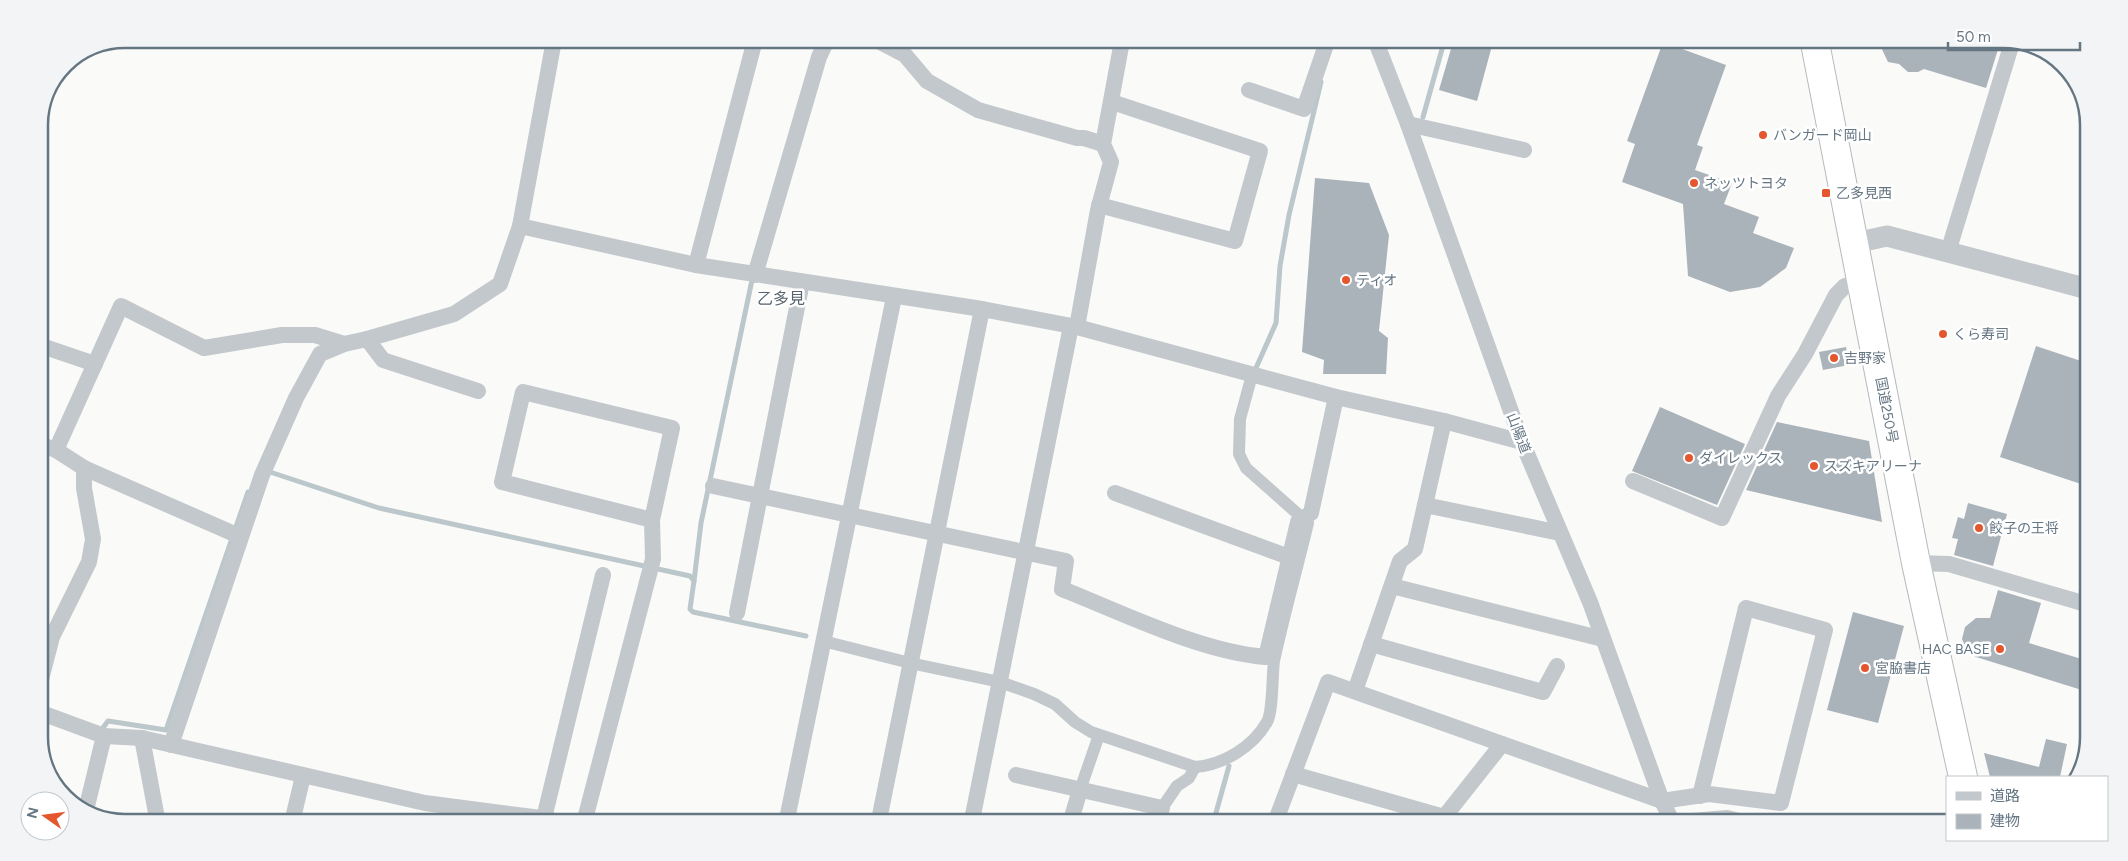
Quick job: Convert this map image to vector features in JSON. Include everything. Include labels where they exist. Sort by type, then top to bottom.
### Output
[{"type":"highway","name":"国道250号","points":[[1816,48],[1916,563],[1963,776]]},
{"type":"street","points":[[171,745],[235,535],[296,398],[320,354],[344,344],[454,314],[500,284],[520,226],[553,48]]},
{"type":"street","points":[[696,265],[753,48]]},
{"type":"street","points":[[755,274],[786,164],[823,48]]},
{"type":"street","points":[[892,48],[905,55],[927,81],[978,110],[1103,144]]},
{"type":"street","points":[[973,814],[1026,552],[1099,205],[1110,162],[1103,144],[1121,48]]},
{"type":"street","points":[[1249,90],[1304,109],[1326,48]]},
{"type":"street","name":"山陽道","points":[[1378,48],[1408,124],[1522,442],[1603,639],[1668,814]]},
{"type":"street","points":[[1948,252],[2010,48]]},
{"type":"street","points":[[1099,205],[1235,241],[1260,151],[1112,102]]},
{"type":"street","points":[[1408,124],[1524,150]]},
{"type":"street","points":[[520,226],[696,265],[894,297],[982,309],[1074,326],[1336,398],[1444,421],[1522,442]]},
{"type":"street","points":[[1855,243],[1887,236],[2080,287]]},
{"type":"street","points":[[1633,481],[1722,518],[1778,396],[1805,354],[1836,294],[1845,286],[1862,280]]},
{"type":"street","points":[[737,613],[802,282]]},
{"type":"street","points":[[787,814],[894,297]]},
{"type":"street","points":[[56,450],[121,306],[204,348],[282,334],[316,335],[344,344]]},
{"type":"street","points":[[880,814],[982,309]]},
{"type":"street","points":[[367,339],[382,360],[478,391]]},
{"type":"street","points":[[48,348],[95,364]]},
{"type":"street","points":[[823,641],[910,663],[1000,682],[1055,704],[1075,722],[1099,735],[1195,768],[1207,766],[1230,756],[1250,743],[1268,721],[1274,663],[1308,523],[1246,468],[1238,454],[1240,419],[1252,375]]},
{"type":"street","points":[[586,814],[651,568],[652,520],[672,428],[523,392],[502,482],[652,520]]},
{"type":"street","points":[[713,486],[1066,561],[1062,589],[1205,645],[1248,656],[1266,657],[1298,522],[1311,513],[1336,398]]},
{"type":"street","points":[[1355,692],[1400,561],[1415,549],[1444,421]]},
{"type":"street","points":[[48,447],[56,450],[84,468],[235,535]]},
{"type":"street","points":[[48,652],[52,637],[89,562],[93,539],[84,488],[84,468]]},
{"type":"street","points":[[1115,493],[1289,557]]},
{"type":"street","points":[[1425,505],[1560,533]]},
{"type":"street","points":[[1916,563],[1949,564],[2080,602]]},
{"type":"street","points":[[544,814],[603,575]]},
{"type":"street","points":[[1392,586],[1603,639]]},
{"type":"street","points":[[1278,814],[1328,682],[1662,801],[1700,796],[1709,794],[1740,796],[1781,803],[1825,630],[1746,608],[1700,796]]},
{"type":"street","points":[[1371,644],[1543,692],[1557,666]]},
{"type":"street","points":[[48,715],[100,734],[142,738],[471,814]]},
{"type":"street","points":[[87,804],[100,734]]},
{"type":"street","points":[[1073,814],[1099,735]]},
{"type":"street","points":[[142,738],[156,814]]},
{"type":"street","points":[[1446,814],[1502,744]]},
{"type":"street","points":[[1016,775],[1080,790],[1160,814],[1177,786],[1189,778],[1195,768]]},
{"type":"street","points":[[1293,774],[1425,814]]},
{"type":"street","points":[[293,814],[304,776]]},
{"type":"building","points":[[1451,48],[1491,48],[1477,101],[1439,90]]},
{"type":"building","points":[[1661,48],[1679,48],[1726,65],[1697,145],[1703,147],[1695,170],[1732,183],[1724,204],[1759,217],[1753,233],[1794,248],[1786,268],[1760,287],[1730,292],[1688,276],[1683,204],[1622,182],[1635,144],[1627,141]]},
{"type":"building","points":[[1881,48],[1998,48],[1986,88],[1924,69],[1918,72],[1908,72],[1899,64],[1888,62]]},
{"type":"building","points":[[1315,178],[1369,183],[1389,235],[1379,331],[1388,338],[1386,374],[1323,374],[1324,360],[1302,352]]},
{"type":"building","points":[[2036,346],[2080,361],[2080,484],[2000,457]]},
{"type":"building","points":[[1846,347],[1849,365],[1823,370],[1819,352]]},
{"type":"building","name":"ダイレックス","points":[[1660,407],[1745,444],[1717,505],[1632,471]]},
{"type":"building","name":"スズキアリーナ","points":[[1777,422],[1869,441],[1882,522],[1746,490]]},
{"type":"building","name":"餃子の王将","points":[[1968,503],[2007,514],[1993,566],[1954,555],[1958,539],[1952,538],[1958,517],[1964,519]]},
{"type":"building","points":[[1998,590],[2041,603],[2029,643],[2080,658],[2080,689],[1976,657],[1967,651],[1962,639],[1965,627],[1976,618],[1990,618]]},
{"type":"building","points":[[1853,612],[1904,626],[1878,723],[1827,710]]},
{"type":"building","points":[[2046,739],[2067,744],[2060,776],[1990,776],[1984,753],[2039,767]]},
{"type":"waterway","points":[[1423,117],[1442,48]]},
{"type":"waterway","points":[[1256,368],[1276,323],[1280,266],[1289,215],[1321,82]]},
{"type":"waterway","points":[[694,581],[701,523],[752,280]]},
{"type":"waterway","points":[[270,472],[379,508],[690,576],[694,581],[690,609],[693,612],[806,636]]},
{"type":"waterway","points":[[99,733],[108,721],[166,730],[248,492]]},
{"type":"waterway","points":[[1216,814],[1229,766]]},
{"type":"place","name":"バンガード岡山","points":[[1763,135]]},
{"type":"place","name":"ネッツトヨタ","points":[[1694,183]]},
{"type":"place","name":"乙多見西","points":[[1826,193]]},
{"type":"place","name":"ティオ","points":[[1346,280]]},
{"type":"place","name":"くら寿司","points":[[1943,334]]},
{"type":"place","name":"吉野家","points":[[1834,358]]},
{"type":"place","name":"ダイレックス","points":[[1689,458]]},
{"type":"place","name":"スズキアリーナ","points":[[1814,466]]},
{"type":"place","name":"餃子の王将","points":[[1979,528]]},
{"type":"place","name":"HAC BASE","points":[[2000,649]]},
{"type":"place","name":"宮脇書店","points":[[1865,668]]},
{"type":"district","name":"乙多見","points":[[781,298]]}]
